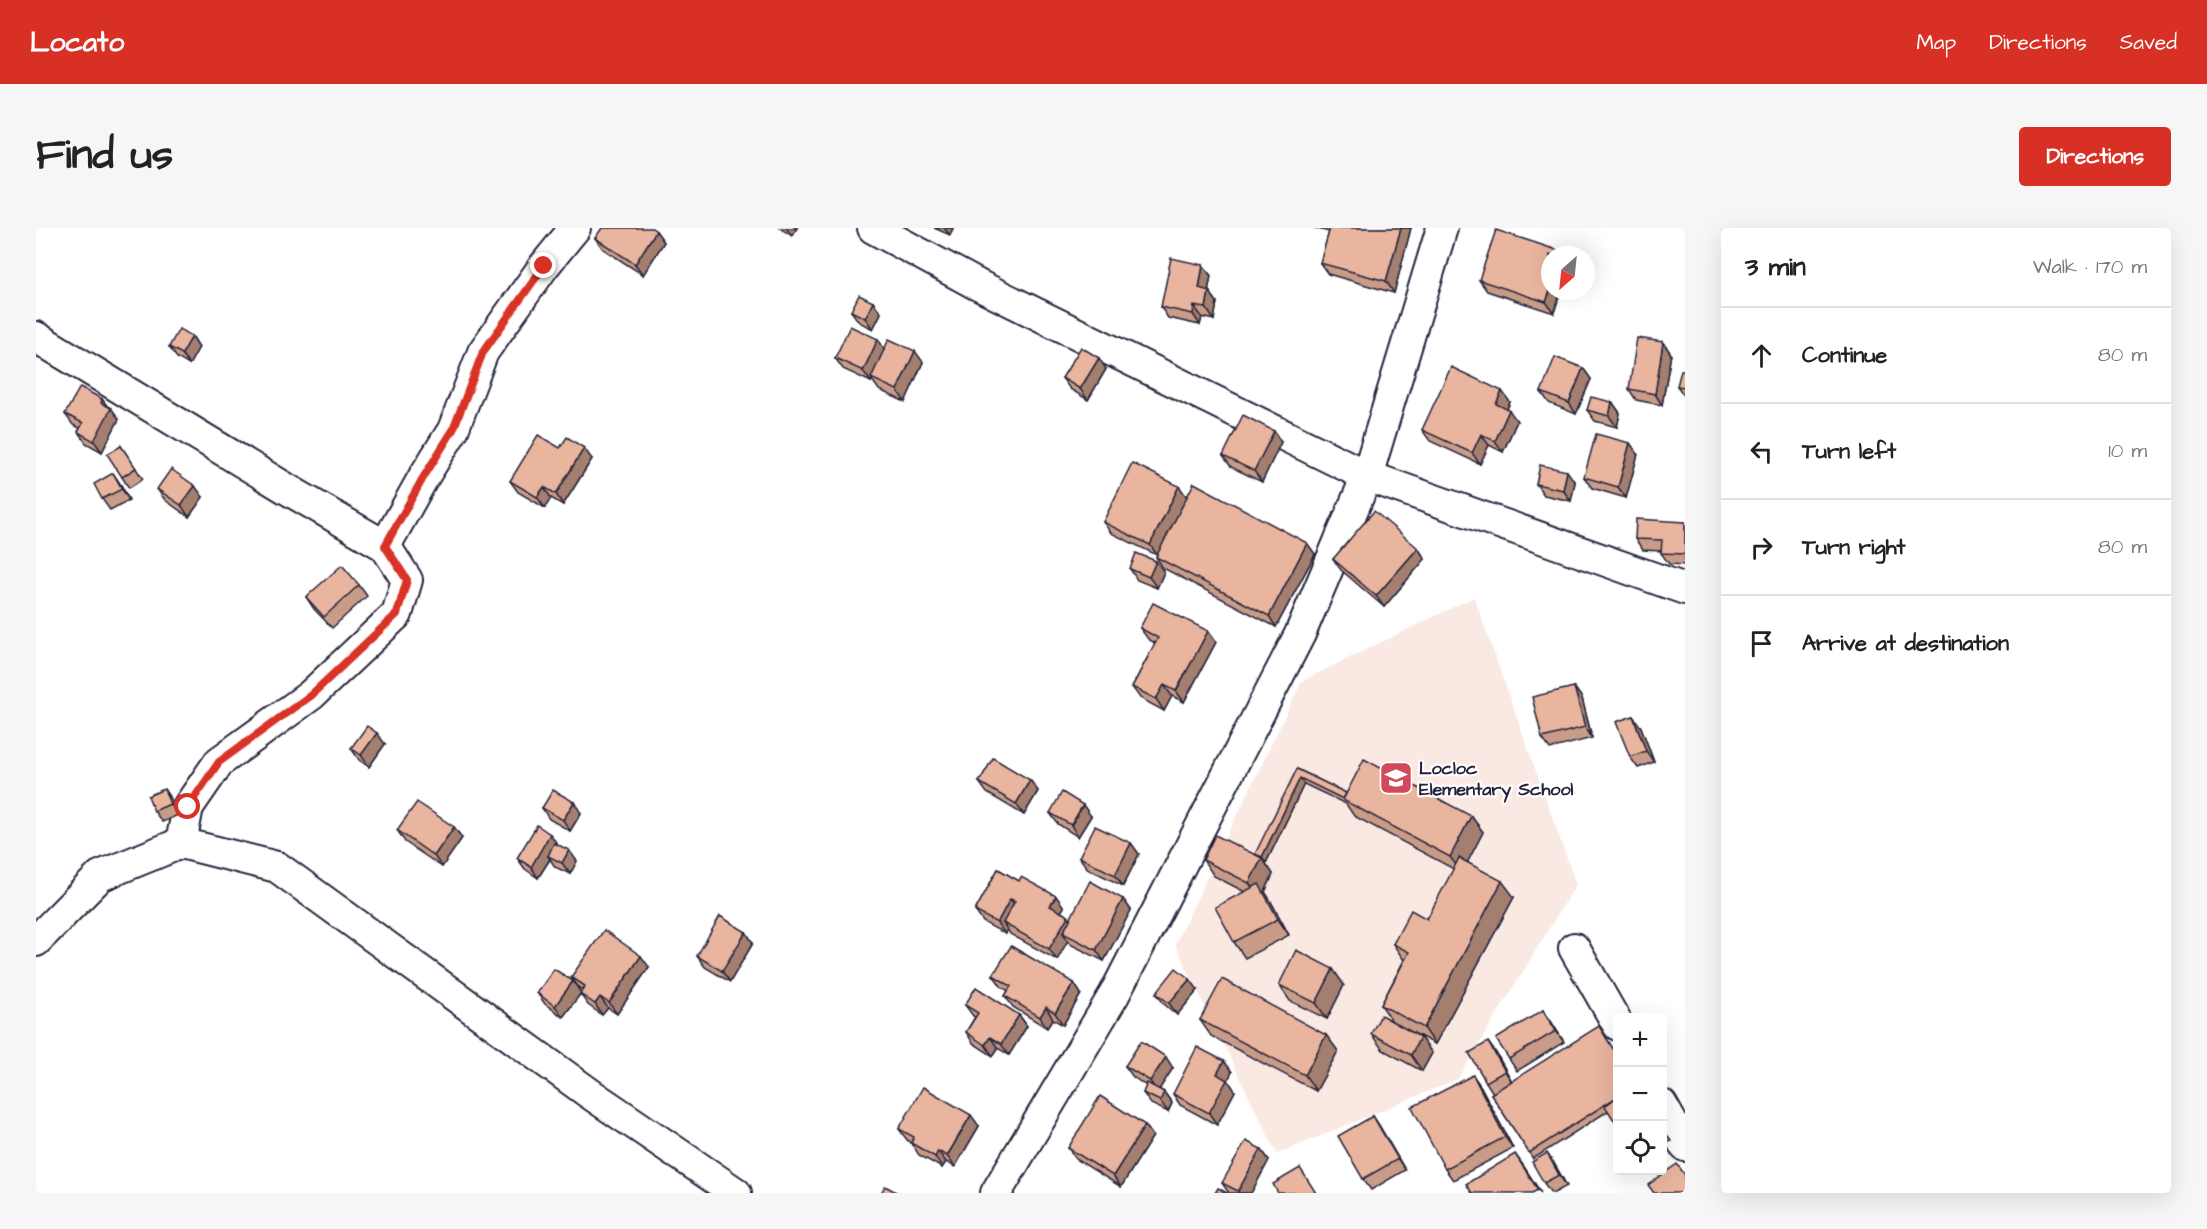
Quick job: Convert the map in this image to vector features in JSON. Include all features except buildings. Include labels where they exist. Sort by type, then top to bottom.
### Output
[{"type":"street","points":[[385,546],[453,430],[483,352],[544,266],[575,228]]},
{"type":"street","points":[[873,228],[978,285],[1367,476],[1685,589]]},
{"type":"street","points":[[996,1193],[1114,994],[1300,634],[1367,476],[1442,228]]},
{"type":"street","points":[[36,337],[385,546],[407,580],[397,614],[311,695],[219,762],[188,807],[181,843]]},
{"type":"street","points":[[36,941],[100,876],[181,843],[277,867],[589,1093],[736,1193]]},
{"type":"street","points":[[1574,948],[1613,1018]]},
{"type":"street","points":[[1667,1115],[1685,1146]]},
{"type":"shaded area","name":"Locloc Elementary School","points":[[1474,597],[1576,884],[1458,1079],[1277,1154],[1175,944],[1302,681]]},
{"type":"place","name":"Locloc Elementary School","points":[[1396,778]]},
{"type":"route","points":[[188,807],[219,762],[311,695],[397,614],[407,580],[385,546],[453,430],[483,352],[544,266]]}]
